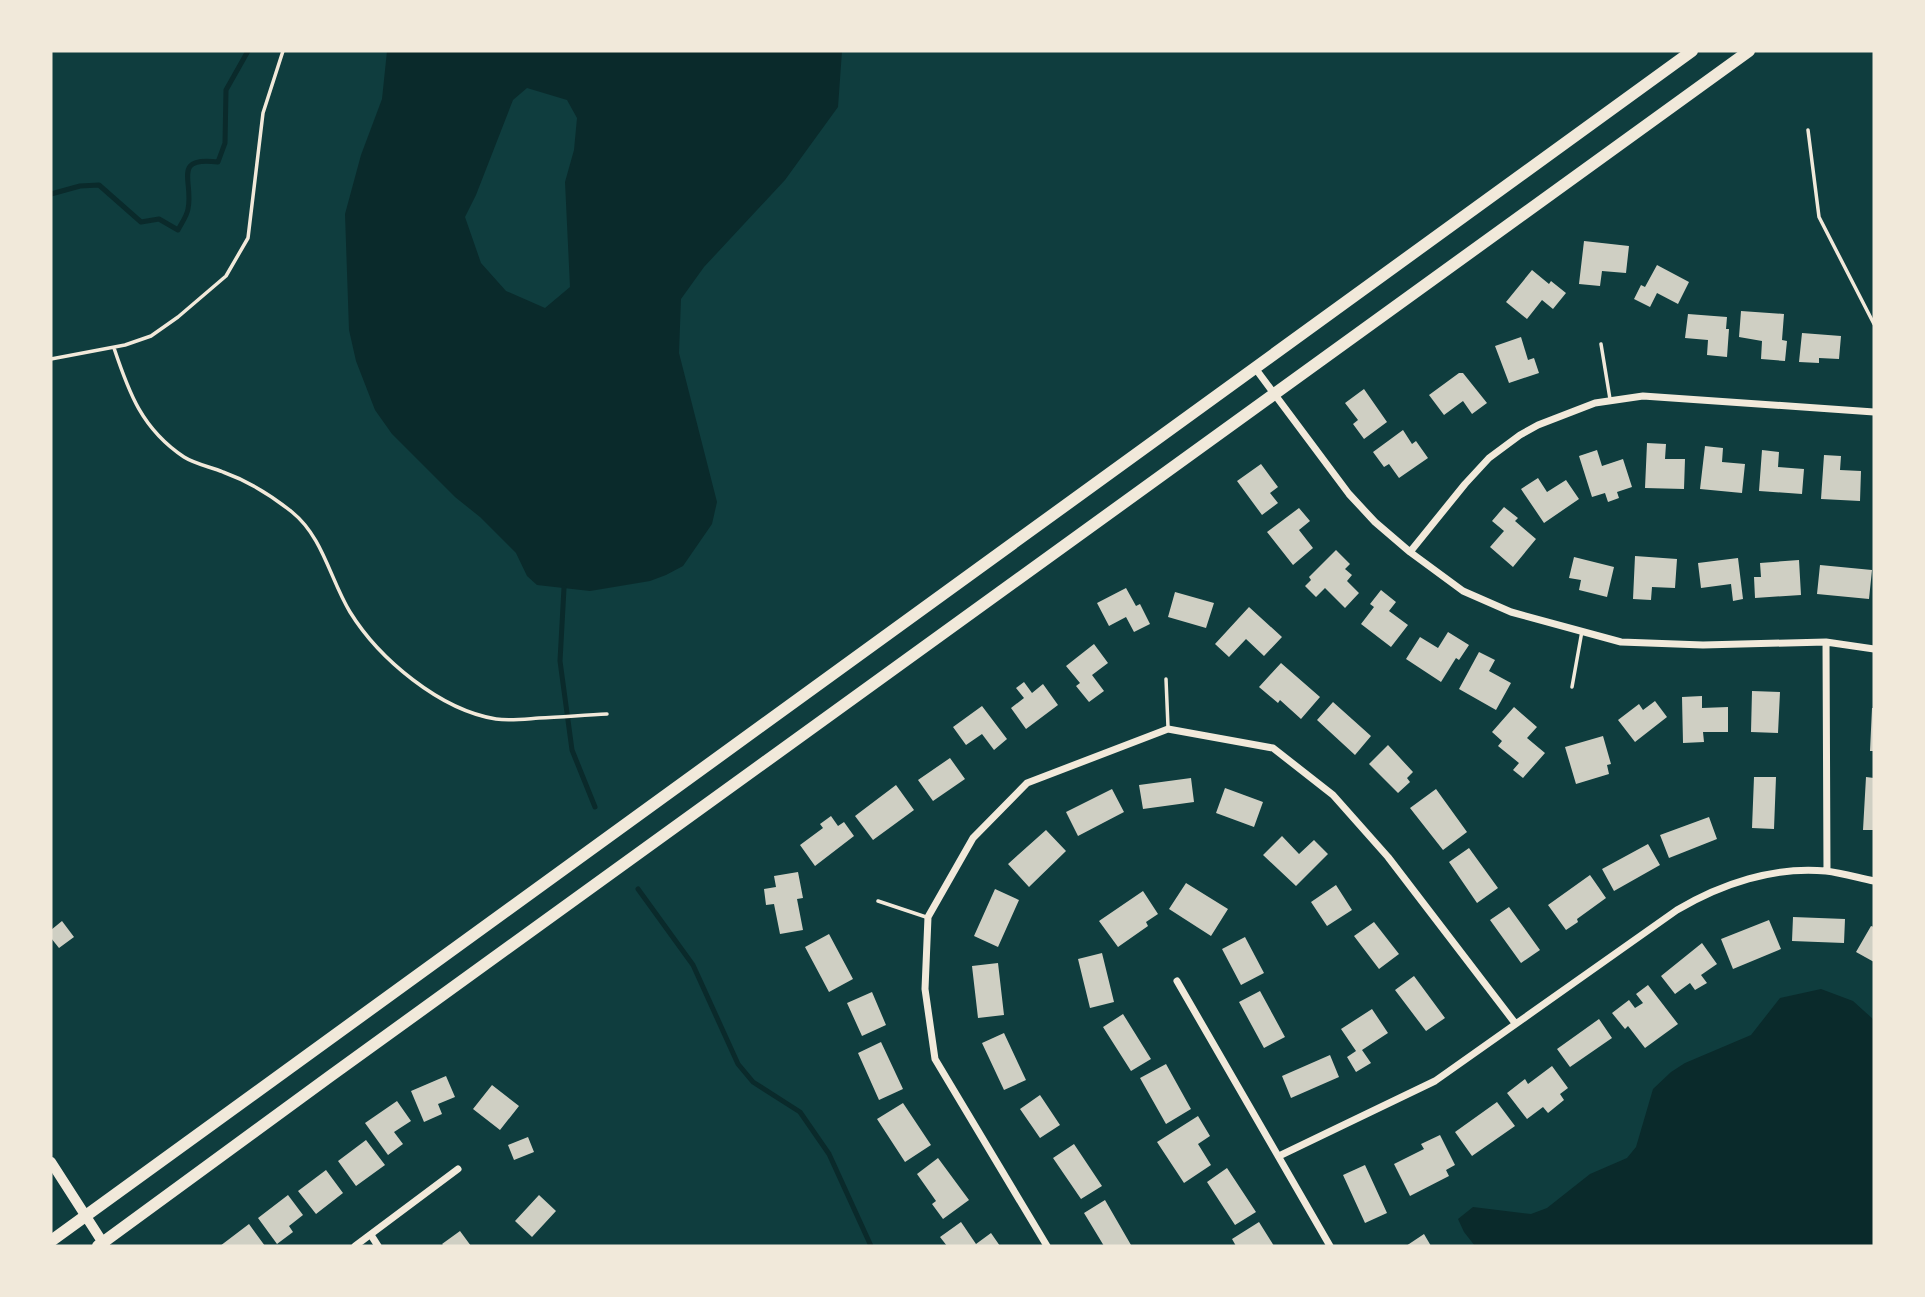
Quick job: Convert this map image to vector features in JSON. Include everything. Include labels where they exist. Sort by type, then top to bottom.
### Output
[{"type":"main road","points":[[51,1241],[1692,51]]},
{"type":"main road","points":[[102,1245],[1749,51]]},
{"type":"street","points":[[1255,368],[1349,494],[1375,522],[1462,591],[1511,612],[1621,642],[1703,645],[1826,642],[1874,649]]},
{"type":"street","points":[[1410,552],[1489,458],[1520,435],[1554,417],[1610,399],[1643,396],[1686,398],[1874,412]]},
{"type":"street","points":[[1826,642],[1827,871]]},
{"type":"street","points":[[1047,1246],[935,1059],[925,989],[928,917],[973,838],[1027,783],[1168,729],[1273,748],[1334,795],[1388,857],[1514,1023]]},
{"type":"street","points":[[1279,1156],[1435,1082],[1514,1023],[1706,892],[1755,877],[1801,870],[1827,871],[1874,881]]},
{"type":"street","points":[[1177,981],[1330,1246]]},
{"type":"street","points":[[51,1161],[102,1245]]},
{"type":"street","points":[[355,1246],[458,1169]]},
{"type":"street","points":[[371,1236],[378,1246]]},
{"type":"lane","points":[[1601,344],[1610,399]]},
{"type":"lane","points":[[1572,687],[1582,631]]},
{"type":"lane","points":[[1166,680],[1168,729]]},
{"type":"lane","points":[[878,901],[928,917]]},
{"type":"path","points":[[51,359],[114,348],[151,335],[178,317],[226,276],[248,238],[263,113],[283,51]]},
{"type":"path","points":[[1808,130],[1819,217],[1874,324]]},
{"type":"path","points":[[114,348],[137,409],[160,437],[185,458],[227,473],[261,490],[294,513],[317,540],[349,611],[370,639],[398,668],[429,691],[466,709],[496,719],[607,714]]},
{"type":"water","points":[[387,51],[842,51],[838,107],[785,180],[704,267],[681,299],[679,353],[717,502],[712,524],[683,566],[650,581],[590,591],[537,585],[527,576],[516,553],[392,434],[375,410],[356,361],[349,330],[345,214],[361,155],[382,99]],"holes":[[[527,88],[567,100],[577,118],[574,150],[565,182],[570,287],[545,308],[506,291],[481,263],[465,217],[513,100]]]},
{"type":"water","points":[[1821,989],[1853,1001],[1874,1020],[1874,1246],[1475,1246],[1464,1232],[1458,1219],[1473,1207],[1531,1214],[1547,1208],[1590,1174],[1627,1158],[1636,1147],[1653,1089],[1671,1072],[1685,1063],[1751,1035],[1780,998]]},
{"type":"building","points":[[1584,241],[1629,246],[1626,273],[1602,271],[1600,286],[1579,284]]},
{"type":"building","points":[[1657,265],[1689,282],[1678,304],[1657,293],[1650,307],[1634,299],[1641,285],[1645,287]]},
{"type":"building","points":[[1532,270],[1566,293],[1553,309],[1542,300],[1527,319],[1506,302]]},
{"type":"building","points":[[1741,311],[1784,314],[1782,340],[1787,341],[1785,361],[1761,359],[1762,341],[1739,337]]},
{"type":"building","points":[[1688,314],[1727,317],[1727,357],[1707,355],[1708,340],[1685,338]]},
{"type":"building","points":[[1802,333],[1841,336],[1839,359],[1819,358],[1819,363],[1799,362]]},
{"type":"building","points":[[1521,337],[1528,360],[1534,358],[1539,373],[1509,383],[1495,346]]},
{"type":"building","points":[[1459,373],[1463,373],[1487,403],[1472,414],[1463,401],[1444,415],[1429,395]]},
{"type":"building","points":[[1364,389],[1387,422],[1364,439],[1353,424],[1358,420],[1345,403]]},
{"type":"building","points":[[1403,430],[1412,444],[1416,441],[1428,458],[1399,478],[1389,464],[1384,467],[1373,452]]},
{"type":"building","points":[[1647,443],[1666,444],[1665,459],[1685,459],[1684,489],[1645,488]]},
{"type":"building","points":[[1705,446],[1723,448],[1722,462],[1745,464],[1742,493],[1700,489]]},
{"type":"building","points":[[1597,450],[1602,466],[1623,459],[1632,487],[1617,492],[1619,498],[1608,502],[1605,493],[1592,497],[1579,456]]},
{"type":"building","points":[[1762,450],[1779,452],[1778,467],[1804,469],[1802,494],[1759,491]]},
{"type":"building","points":[[1824,455],[1841,456],[1840,470],[1861,471],[1860,501],[1821,499]]},
{"type":"building","points":[[1261,464],[1278,487],[1270,493],[1278,503],[1262,515],[1237,481]]},
{"type":"building","points":[[1538,478],[1547,492],[1566,480],[1579,499],[1544,523],[1521,489]]},
{"type":"building","points":[[1504,507],[1518,518],[1515,521],[1536,539],[1513,567],[1490,547],[1504,531],[1492,521]]},
{"type":"building","points":[[1299,508],[1310,521],[1299,530],[1313,548],[1293,565],[1267,532]]},
{"type":"building","points":[[1336,550],[1350,564],[1345,569],[1352,575],[1347,581],[1359,593],[1345,608],[1325,588],[1316,597],[1305,586],[1311,580],[1309,577]]},
{"type":"building","points":[[1635,556],[1677,559],[1675,588],[1652,587],[1651,600],[1633,599]]},
{"type":"building","points":[[1574,557],[1614,567],[1607,597],[1579,590],[1581,580],[1569,578]]},
{"type":"building","points":[[1738,558],[1743,599],[1733,601],[1731,584],[1701,588],[1698,563]]},
{"type":"building","points":[[1799,560],[1801,595],[1755,598],[1754,577],[1761,577],[1760,563]]},
{"type":"building","points":[[1820,565],[1872,570],[1869,599],[1817,594]]},
{"type":"building","points":[[1126,588],[1136,606],[1140,604],[1150,624],[1134,632],[1126,617],[1109,626],[1097,603]]},
{"type":"building","points":[[1381,590],[1396,602],[1389,611],[1408,625],[1391,647],[1361,624],[1374,607],[1370,604]]},
{"type":"building","points":[[1175,592],[1214,603],[1206,628],[1168,617]]},
{"type":"building","points":[[1249,607],[1282,637],[1264,656],[1246,639],[1229,657],[1215,644]]},
{"type":"building","points":[[1448,632],[1469,645],[1459,660],[1456,658],[1441,682],[1406,659],[1420,637],[1438,648]]},
{"type":"building","points":[[1094,644],[1108,663],[1092,675],[1104,691],[1089,702],[1076,686],[1080,683],[1066,666]]},
{"type":"building","points":[[1479,652],[1495,660],[1489,671],[1511,683],[1496,710],[1459,689]]},
{"type":"building","points":[[1281,663],[1320,697],[1301,719],[1280,700],[1278,703],[1259,687]]},
{"type":"building","points":[[1024,682],[1032,693],[1043,684],[1058,705],[1026,729],[1011,708],[1024,698],[1016,688]]},
{"type":"building","points":[[1752,691],[1780,692],[1778,733],[1751,732]]},
{"type":"building","points":[[1702,696],[1702,708],[1728,707],[1728,732],[1703,732],[1704,742],[1683,743],[1682,697]]},
{"type":"building","points":[[1655,701],[1667,717],[1635,742],[1618,720],[1639,704],[1643,710]]},
{"type":"building","points":[[1333,702],[1371,736],[1355,755],[1317,720]]},
{"type":"building","points":[[982,706],[1007,739],[994,750],[982,734],[966,745],[953,727]]},
{"type":"building","points":[[1514,707],[1537,727],[1527,738],[1545,753],[1523,778],[1513,770],[1519,763],[1498,746],[1502,741],[1492,732]]},
{"type":"building","points":[[1872,708],[1874,751],[1870,751]]},
{"type":"building","points":[[1603,736],[1611,764],[1607,765],[1609,774],[1576,784],[1565,747]]},
{"type":"building","points":[[1388,745],[1413,772],[1407,778],[1410,782],[1398,793],[1369,764]]},
{"type":"building","points":[[950,758],[965,779],[933,801],[918,780]]},
{"type":"building","points":[[1754,777],[1776,777],[1774,829],[1752,828]]},
{"type":"building","points":[[1866,777],[1874,778],[1874,830],[1863,830]]},
{"type":"building","points":[[1191,778],[1194,802],[1143,809],[1139,785]]},
{"type":"building","points":[[896,785],[914,810],[873,840],[855,816]]},
{"type":"building","points":[[1225,788],[1263,802],[1254,827],[1216,813]]},
{"type":"building","points":[[1112,789],[1124,812],[1078,836],[1066,812]]},
{"type":"building","points":[[1436,789],[1467,832],[1443,850],[1410,808]]},
{"type":"building","points":[[831,816],[838,826],[844,822],[854,836],[815,866],[800,845],[823,828],[820,824]]},
{"type":"building","points":[[1709,817],[1717,839],[1669,858],[1660,835]]},
{"type":"building","points":[[1046,830],[1066,851],[1029,887],[1008,864]]},
{"type":"building","points":[[1282,836],[1299,854],[1314,840],[1328,854],[1296,886],[1263,855]]},
{"type":"building","points":[[1648,844],[1660,865],[1614,891],[1602,869]]},
{"type":"building","points":[[1469,848],[1498,888],[1477,903],[1449,862]]},
{"type":"building","points":[[798,872],[803,898],[797,899],[803,930],[780,934],[774,904],[766,905],[764,889],[776,887],[774,876]]},
{"type":"building","points":[[1590,875],[1606,898],[1566,930],[1548,905]]},
{"type":"building","points":[[1186,883],[1228,909],[1211,936],[1169,909]]},
{"type":"building","points":[[1336,885],[1352,910],[1327,926],[1311,902]]},
{"type":"building","points":[[995,889],[1019,900],[998,947],[974,936]]},
{"type":"building","points":[[1143,891],[1158,914],[1146,922],[1148,926],[1118,947],[1099,921]]},
{"type":"building","points":[[1509,907],[1540,950],[1521,963],[1490,920]]},
{"type":"building","points":[[1793,917],[1845,919],[1844,943],[1792,941]]},
{"type":"building","points":[[1769,920],[1781,949],[1733,969],[1721,939]]},
{"type":"building","points":[[62,921],[74,937],[59,948],[51,938],[51,930]]},
{"type":"building","points":[[1374,922],[1399,954],[1379,969],[1354,936]]},
{"type":"building","points":[[1871,926],[1874,927],[1874,962],[1856,952]]},
{"type":"building","points":[[829,934],[853,979],[829,992],[805,947]]},
{"type":"building","points":[[1245,937],[1264,973],[1241,985],[1222,949]]},
{"type":"building","points":[[1702,943],[1717,964],[1701,975],[1707,983],[1695,990],[1690,983],[1675,994],[1661,976]]},
{"type":"building","points":[[1102,953],[1114,1002],[1090,1008],[1078,959]]},
{"type":"building","points":[[998,963],[1004,1015],[978,1018],[972,966]]},
{"type":"building","points":[[1414,976],[1445,1018],[1426,1031],[1395,990]]},
{"type":"building","points":[[1648,985],[1678,1024],[1645,1048],[1628,1026],[1625,1029],[1612,1013],[1629,1000],[1635,1008],[1643,1003],[1636,994]]},
{"type":"building","points":[[1260,991],[1285,1037],[1264,1048],[1239,1002]]},
{"type":"building","points":[[872,992],[886,1025],[862,1036],[847,1003]]},
{"type":"building","points":[[1372,1009],[1388,1033],[1362,1050],[1371,1063],[1356,1072],[1347,1057],[1356,1051],[1341,1029]]},
{"type":"building","points":[[1123,1014],[1151,1059],[1131,1071],[1103,1027]]},
{"type":"building","points":[[1599,1019],[1612,1038],[1570,1067],[1557,1049]]},
{"type":"building","points":[[1004,1033],[1026,1080],[1004,1090],[982,1043]]},
{"type":"building","points":[[881,1042],[903,1089],[879,1100],[858,1053]]},
{"type":"building","points":[[1330,1055],[1339,1077],[1291,1098],[1282,1076]]},
{"type":"building","points":[[1166,1064],[1191,1109],[1166,1124],[1140,1078]]},
{"type":"building","points":[[1552,1066],[1568,1088],[1560,1094],[1564,1100],[1548,1113],[1543,1107],[1527,1119],[1507,1093],[1525,1079],[1528,1084]]},
{"type":"building","points":[[446,1076],[455,1097],[438,1104],[442,1114],[424,1122],[411,1091]]},
{"type":"building","points":[[492,1085],[519,1106],[500,1130],[473,1109]]},
{"type":"building","points":[[1040,1095],[1060,1125],[1040,1138],[1020,1109]]},
{"type":"building","points":[[397,1101],[411,1121],[394,1132],[403,1144],[388,1155],[365,1123]]},
{"type":"building","points":[[1497,1102],[1515,1126],[1472,1156],[1455,1132]]},
{"type":"building","points":[[903,1103],[931,1145],[905,1162],[877,1119]]},
{"type":"building","points":[[1198,1116],[1210,1136],[1198,1144],[1211,1165],[1184,1183],[1157,1142]]},
{"type":"building","points":[[1440,1135],[1455,1165],[1446,1170],[1449,1176],[1410,1196],[1394,1164],[1424,1149],[1421,1144]]},
{"type":"building","points":[[528,1137],[534,1152],[514,1160],[508,1145]]},
{"type":"building","points":[[366,1140],[385,1165],[356,1186],[338,1161]]},
{"type":"building","points":[[1074,1144],[1102,1186],[1081,1199],[1053,1158]]},
{"type":"building","points":[[938,1158],[969,1200],[943,1219],[932,1204],[936,1201],[917,1174]]},
{"type":"building","points":[[1365,1165],[1387,1213],[1365,1223],[1343,1175]]},
{"type":"building","points":[[1227,1168],[1256,1212],[1235,1225],[1207,1182]]},
{"type":"building","points":[[326,1170],[343,1193],[316,1214],[298,1191]]},
{"type":"building","points":[[288,1195],[303,1215],[289,1226],[293,1232],[277,1244],[258,1218]]},
{"type":"building","points":[[539,1195],[556,1211],[532,1237],[515,1221]]},
{"type":"building","points":[[1105,1200],[1131,1245],[1104,1246],[1084,1213]]},
{"type":"building","points":[[961,1222],[976,1244],[991,1233],[1000,1246],[947,1246],[940,1237]]},
{"type":"building","points":[[1259,1222],[1274,1246],[1236,1246],[1232,1239]]},
{"type":"building","points":[[249,1224],[265,1246],[220,1246]]},
{"type":"building","points":[[460,1231],[471,1246],[442,1244]]},
{"type":"building","points":[[1424,1234],[1431,1246],[1406,1246]]},
{"type":"waterway","points":[[51,194],[80,186],[99,185],[141,222],[159,219],[178,230],[188,209],[189,167],[203,161],[218,162],[225,143],[226,90],[248,51]]},
{"type":"waterway","points":[[564,588],[560,661],[572,750],[595,807]]},
{"type":"waterway","points":[[638,889],[693,965],[738,1064],[753,1082],[800,1112],[829,1154],[871,1246]]}]
